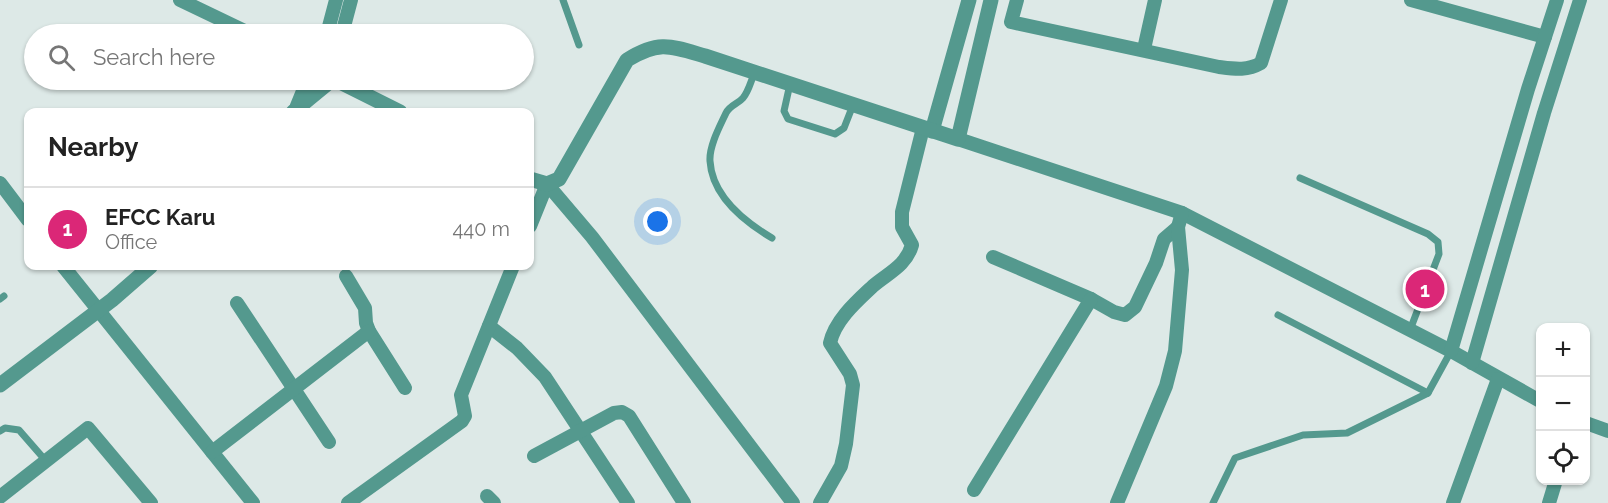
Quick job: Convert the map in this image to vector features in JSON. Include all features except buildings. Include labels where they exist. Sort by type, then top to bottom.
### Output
[{"type":"street","points":[[180,0],[230,24]]},
{"type":"street","points":[[330,24],[336,0]]},
{"type":"street","points":[[345,24],[351,0]]},
{"type":"street","points":[[820,503],[841,466],[853,385],[850,374],[831,343],[832,337],[848,312],[873,287],[900,266],[910,252],[912,245],[902,227],[902,212],[969,0]]},
{"type":"street","points":[[958,139],[991,0]]},
{"type":"street","points":[[1017,0],[1011,22],[1219,67],[1251,69],[1261,63],[1281,0]]},
{"type":"street","points":[[1144,49],[1155,0]]},
{"type":"street","points":[[1411,0],[1545,37]]},
{"type":"street","points":[[1451,351],[1557,0]]},
{"type":"street","points":[[1472,363],[1544,113],[1580,0]]},
{"type":"street","points":[[534,216],[547,184],[559,179],[627,60],[642,51],[657,46],[669,46],[1182,213],[1451,351],[1536,399]]},
{"type":"street","points":[[298,108],[314,90]]},
{"type":"street","points":[[347,90],[390,108]]},
{"type":"street","points":[[534,180],[547,184],[592,237],[793,503]]},
{"type":"street","points":[[0,183],[24,215]]},
{"type":"street","points":[[1117,503],[1166,386],[1175,351],[1182,270],[1178,227],[1182,213]]},
{"type":"street","points":[[993,257],[1125,315],[1135,307],[1164,239],[1178,227]]},
{"type":"street","points":[[66,270],[254,503]]},
{"type":"street","points":[[0,385],[97,311],[146,270]]},
{"type":"street","points":[[348,503],[462,421],[465,416],[461,395],[511,270]]},
{"type":"street","points":[[346,276],[365,308],[369,331],[405,388]]},
{"type":"street","points":[[974,490],[1091,299]]},
{"type":"street","points":[[237,303],[329,442]]},
{"type":"street","points":[[489,326],[532,362],[628,503]]},
{"type":"street","points":[[212,452],[369,331]]},
{"type":"street","points":[[1453,503],[1498,379]]},
{"type":"street","points":[[534,456],[614,413],[622,412],[629,416],[684,503]]},
{"type":"street","points":[[1590,424],[1607,428]]},
{"type":"street","points":[[0,497],[88,428],[151,503]]},
{"type":"street","points":[[1550,503],[1555,485]]},
{"type":"lane","points":[[563,0],[579,45]]},
{"type":"lane","points":[[754,72],[744,97],[727,111],[711,149],[710,161],[721,192],[732,208],[751,225],[772,238]]},
{"type":"lane","points":[[790,84],[784,111],[788,119],[835,134],[844,128],[853,105]]},
{"type":"lane","points":[[1300,178],[1428,234],[1438,242],[1439,254],[1410,330]]},
{"type":"lane","points":[[1278,315],[1428,393]]},
{"type":"lane","points":[[1213,503],[1235,458],[1303,435],[1347,433],[1428,393],[1451,351]]},
{"type":"lane","points":[[0,431],[5,428],[19,430],[46,461]]},
{"type":"place","name":"EFCC Karu","points":[[1425,289]]}]
